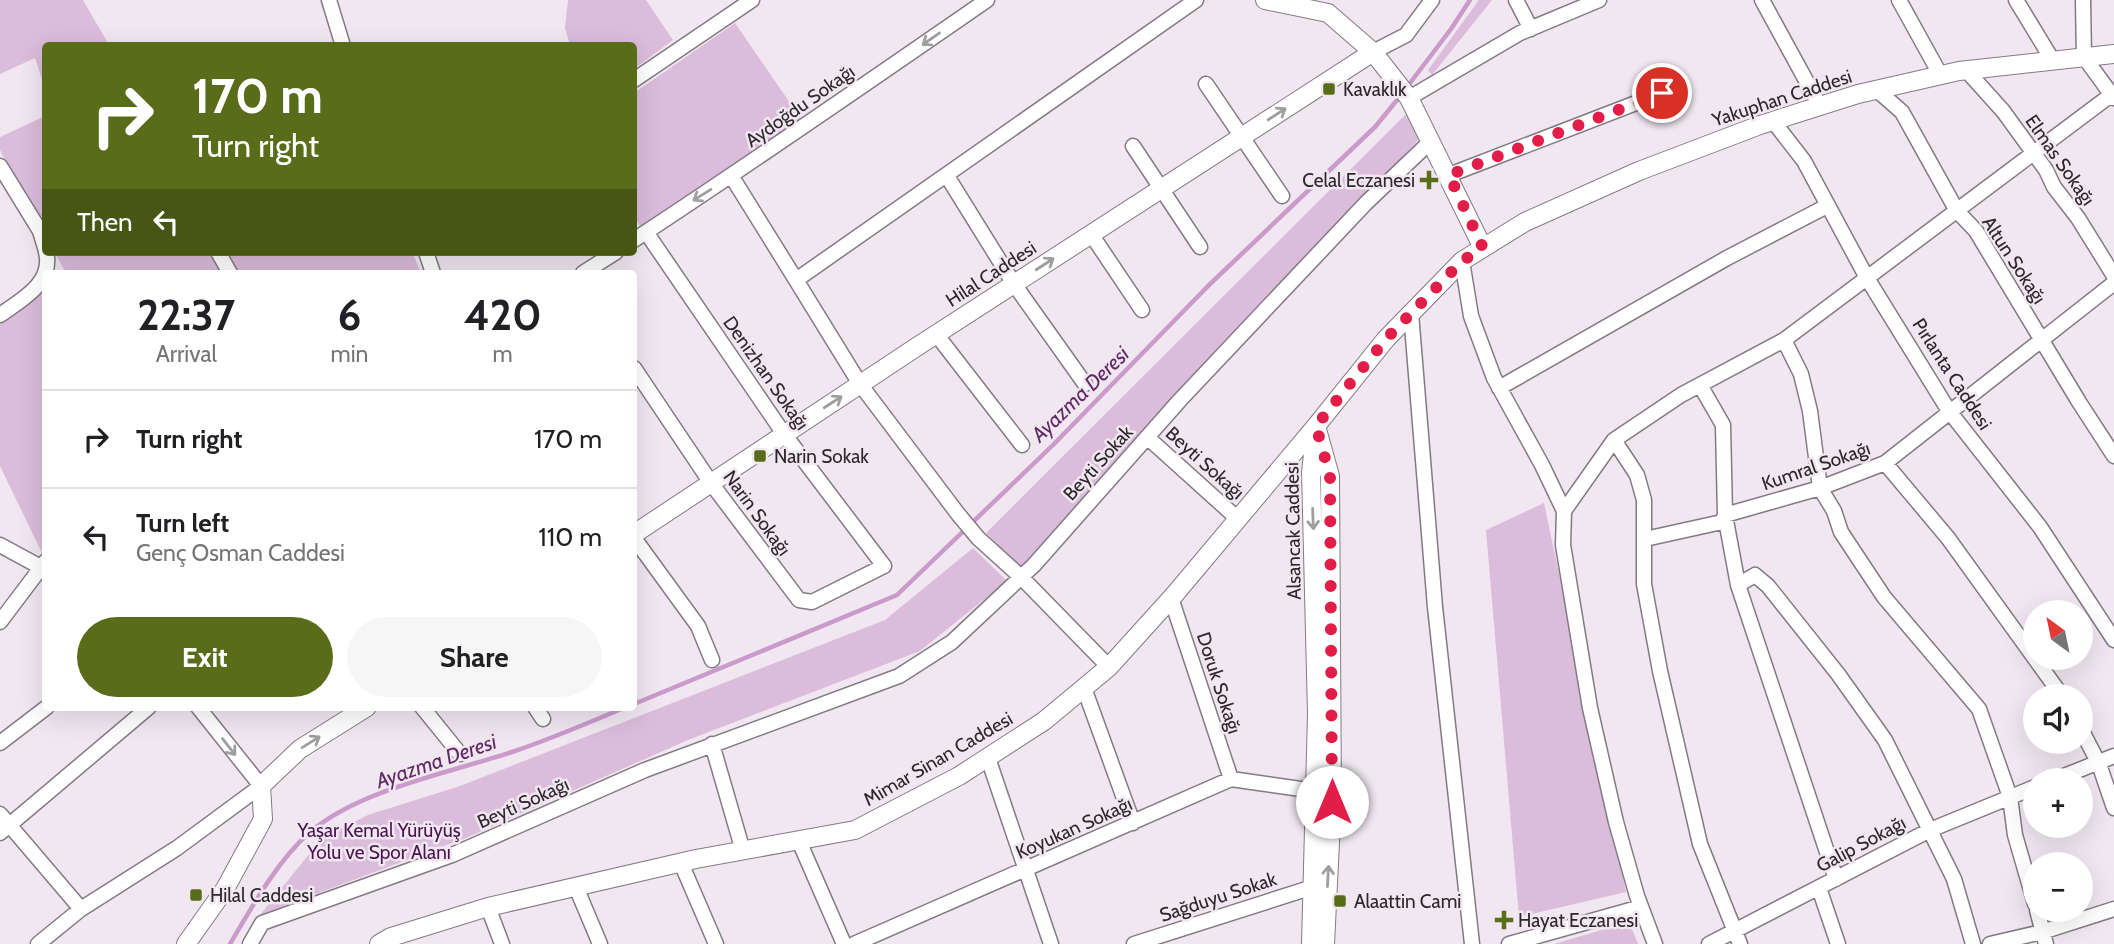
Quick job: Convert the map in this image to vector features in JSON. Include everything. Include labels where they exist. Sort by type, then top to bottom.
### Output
[{"type":"street","points":[[329,0],[342,42]]},
{"type":"street","points":[[637,78],[752,0]]},
{"type":"street","name":"Aydoğdu Sokağı","points":[[637,238],[732,177],[987,0]]},
{"type":"street","points":[[796,281],[1196,0]]},
{"type":"street","points":[[1265,0],[1329,7],[1373,52],[1403,90],[1449,175],[1483,248]]},
{"type":"street","points":[[1373,52],[1406,35],[1433,0]]},
{"type":"street","points":[[1516,0],[1531,29]]},
{"type":"street","points":[[1403,90],[1599,0]]},
{"type":"street","points":[[1762,0],[1820,106]]},
{"type":"street","points":[[1899,0],[1941,76]]},
{"type":"street","points":[[2016,0],[2053,61]]},
{"type":"street","points":[[1564,510],[1614,440],[1681,395],[1784,340],[2113,96],[2084,57],[2083,0]]},
{"type":"street","name":"Hilal Caddesi","points":[[637,534],[936,334],[1373,52]]},
{"type":"street","name":"Yakuphan Caddesi","points":[[1411,313],[1462,261],[1525,222],[1627,177],[1773,121],[1877,90],[1941,76],[2114,54]]},
{"type":"street","name":"Elmas Sokağı","points":[[1967,71],[2003,111],[2046,170],[2053,187],[2078,218],[2114,276]]},
{"type":"street","points":[[1206,84],[1282,196]]},
{"type":"street","name":"Altun Sokağı","points":[[1877,90],[1902,112],[1957,211],[1976,231],[2114,456]]},
{"type":"street","points":[[1449,175],[1662,93]]},
{"type":"street","name":"Pırlanta Caddesi","points":[[1773,121],[1804,161],[1867,278],[1949,411],[2040,527],[2114,640]]},
{"type":"street","name":"Beyti Sokak","points":[[741,733],[899,676],[952,642],[1021,577],[1147,437],[1366,203],[1431,141]]},
{"type":"street","points":[[1133,146],[1200,247]]},
{"type":"street","points":[[0,166],[42,238]]},
{"type":"street","points":[[947,176],[1014,284],[1085,384]]},
{"type":"street","points":[[732,177],[860,384],[958,514],[978,538],[1021,577],[1109,667]]},
{"type":"street","points":[[1499,388],[1727,258],[1827,206]]},
{"type":"street","name":"Denizhan Sokağı","points":[[646,232],[784,434],[884,566]]},
{"type":"street","points":[[1091,234],[1142,310]]},
{"type":"street","points":[[588,270],[609,256]]},
{"type":"street","points":[[1462,261],[1471,317],[1499,388],[1564,510],[1563,545],[1590,708],[1616,822],[1656,944]]},
{"type":"street","points":[[0,315],[36,289],[42,277]]},
{"type":"street","name":"Kumral Sokağı","points":[[1645,539],[1721,522],[1726,515],[1820,488],[1885,463],[2114,283]]},
{"type":"street","points":[[1411,313],[1434,607],[1472,944]]},
{"type":"street","name":"Mimar Sinan Caddesi","points":[[382,943],[488,907],[681,863],[855,830],[959,776],[1044,721],[1109,667],[1171,598],[1386,339],[1411,313]]},
{"type":"street","points":[[936,334],[1022,445]]},
{"type":"street","points":[[1784,340],[1801,374],[1810,411],[1820,488],[1834,511],[1841,532],[1884,597],[1979,709],[2010,797],[2015,835],[2023,863]]},
{"type":"street","name":"Narin Sokağı","points":[[637,372],[711,483],[771,565],[803,602],[812,602],[884,566]]},
{"type":"street","points":[[1700,385],[1723,425],[1726,515],[1738,584],[1836,879]]},
{"type":"street","name":"Alsancak Caddesi","points":[[1311,944],[1317,714],[1311,472],[1316,426]]},
{"type":"street","name":"Alsancak Caddesi","points":[[1316,426],[1330,476],[1332,802],[1325,944]]},
{"type":"street","name":"Beyti Sokağı","points":[[1147,437],[1238,519]]},
{"type":"street","points":[[1614,440],[1637,475],[1644,500],[1644,584],[1666,697],[1700,844],[1738,938]]},
{"type":"street","points":[[1885,463],[1948,538],[2053,684]]},
{"type":"street","points":[[637,540],[698,626],[712,660]]},
{"type":"street","points":[[0,545],[42,565]]},
{"type":"street","points":[[0,622],[42,569]]},
{"type":"street","points":[[1738,584],[1755,575],[1768,586],[1885,740],[1954,879],[1973,944]]},
{"type":"street","name":"Doruk Sokağı","points":[[1171,598],[1231,779]]},
{"type":"street","points":[[1084,688],[1133,823]]},
{"type":"street","points":[[0,743],[42,711]]},
{"type":"street","points":[[81,909],[3,824],[144,711]]},
{"type":"street","points":[[186,944],[225,889],[263,819],[261,786],[201,711]]},
{"type":"street","points":[[38,944],[81,909],[177,848],[261,786],[300,749],[361,711]]},
{"type":"street","points":[[425,711],[460,754]]},
{"type":"street","name":"Beyti Sokağı","points":[[250,944],[262,923],[452,855],[645,770],[741,733]]},
{"type":"street","points":[[712,744],[743,851]]},
{"type":"street","points":[[2093,752],[2114,808]]},
{"type":"street","points":[[2088,768],[2114,756]]},
{"type":"street","points":[[988,758],[1051,944]]},
{"type":"street","points":[[1231,779],[1315,791]]},
{"type":"street","name":"Koyukan Sokağı","points":[[854,944],[1231,779]]},
{"type":"street","name":"Galip Sokağı","points":[[1709,944],[1738,938],[1819,888],[1930,830],[2023,792]]},
{"type":"street","points":[[799,841],[844,944]]},
{"type":"street","points":[[681,863],[716,944]]},
{"type":"street","points":[[576,887],[600,944]]},
{"type":"street","name":"Sağduyu Sokak","points":[[1135,944],[1313,887]]},
{"type":"street","points":[[1819,888],[1838,944]]},
{"type":"street","points":[[488,907],[502,944]]},
{"type":"street","points":[[1510,944],[1642,907]]},
{"type":"street","points":[[1990,944],[2044,938],[2114,909]]},
{"type":"green space","points":[[0,0],[83,0],[107,42],[42,42],[42,80],[35,58],[0,74]]},
{"type":"green space","points":[[568,0],[646,0],[673,40],[637,67],[637,42],[569,42],[565,28]]},
{"type":"green space","points":[[1479,0],[1492,0],[1432,75],[1428,70]]},
{"type":"green space","points":[[735,23],[801,119],[640,226],[637,222],[637,91]]},
{"type":"green space","points":[[1406,114],[1420,138],[1023,571],[986,533]]},
{"type":"green space","points":[[42,117],[42,229],[0,150],[0,137]]},
{"type":"green space","points":[[56,256],[414,256],[420,270],[63,270]]},
{"type":"green space","points":[[42,285],[42,553],[0,466],[0,317]]},
{"type":"green space","points":[[1544,503],[1626,892],[1519,917],[1486,530]]},
{"type":"green space","name":"Yaşar Kemal Yürüyüş Yolu ve Spor Alanı","points":[[973,548],[1007,581],[920,651],[688,740],[468,837],[260,915],[322,838],[368,815],[460,786],[885,620]]},
{"type":"green space","points":[[1629,922],[1638,944],[1554,944]]},
{"type":"waterway","name":"Ayazma Deresi","points":[[1407,87],[1470,0]]},
{"type":"waterway","name":"Ayazma Deresi","points":[[637,703],[897,595],[1053,445],[1208,286],[1375,127],[1402,94]]},
{"type":"waterway","name":"Ayazma Deresi","points":[[230,944],[266,885],[287,857],[310,832],[331,817],[380,793],[527,747],[616,711]]},
{"type":"place","name":"Kavaklık","points":[[1329,89]]},
{"type":"place","name":"Celal Eczanesi","points":[[1429,180]]},
{"type":"place","name":"Narin Sokak","points":[[760,456]]},
{"type":"place","name":"Hilal Caddesi","points":[[196,895]]},
{"type":"place","name":"Alaattin Cami","points":[[1340,901]]},
{"type":"place","name":"Hayat Eczanesi","points":[[1504,920]]},
{"type":"route","points":[[1332,802],[1330,476],[1316,426],[1386,339],[1462,261],[1483,248],[1449,175],[1662,93]]}]
